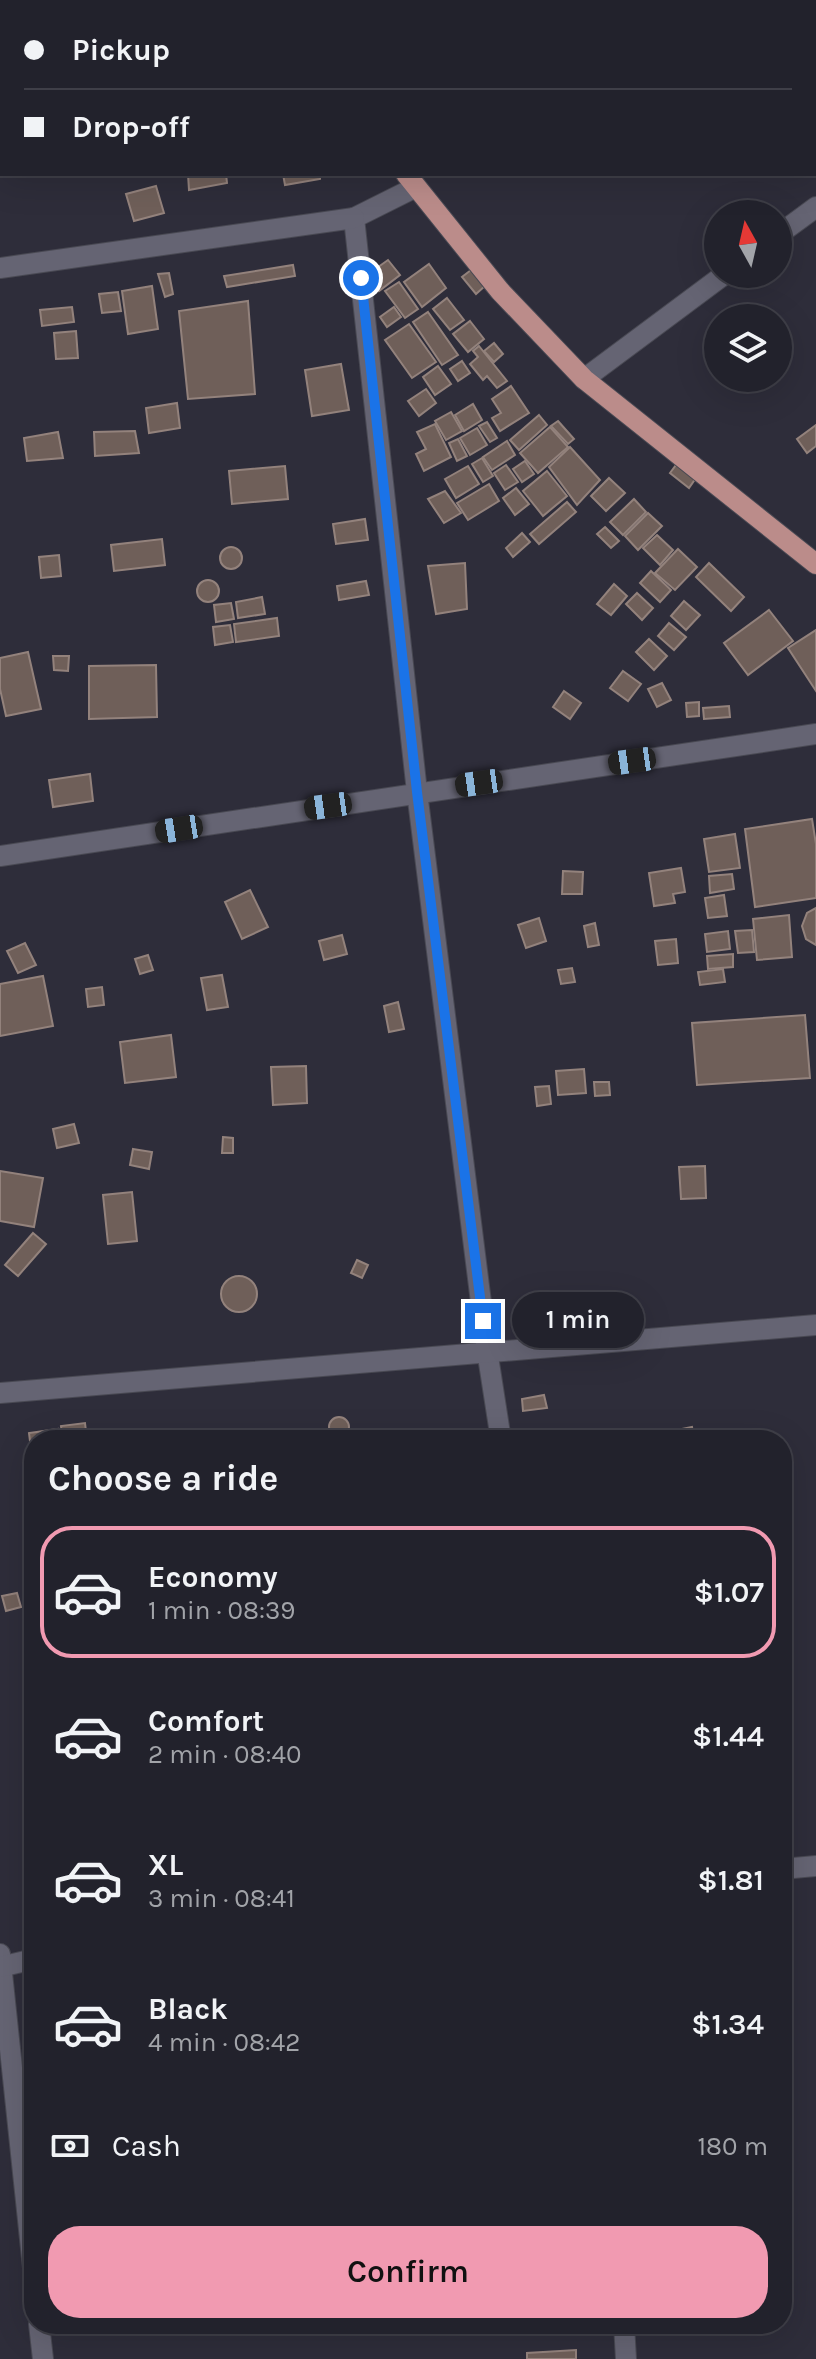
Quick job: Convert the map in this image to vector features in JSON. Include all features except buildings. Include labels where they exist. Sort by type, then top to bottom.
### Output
[{"type":"main road","points":[[410,181],[500,291],[584,379],[816,564]]},
{"type":"street","points":[[0,268],[354,218],[391,202],[410,181]]},
{"type":"street","points":[[792,225],[816,207]]},
{"type":"street","points":[[354,218],[417,792],[499,1430]]},
{"type":"street","points":[[584,379],[706,288]]},
{"type":"street","points":[[0,856],[816,734]]},
{"type":"street","points":[[0,1393],[487,1350],[816,1325]]},
{"type":"street","points":[[792,1868],[816,1866]]},
{"type":"street","points":[[24,1960],[0,1962],[24,2184]]},
{"type":"street","points":[[40,2334],[43,2359]]},
{"type":"street","points":[[625,2334],[626,2359]]},
{"type":"route","points":[[361,278],[417,792],[483,1321]]}]
